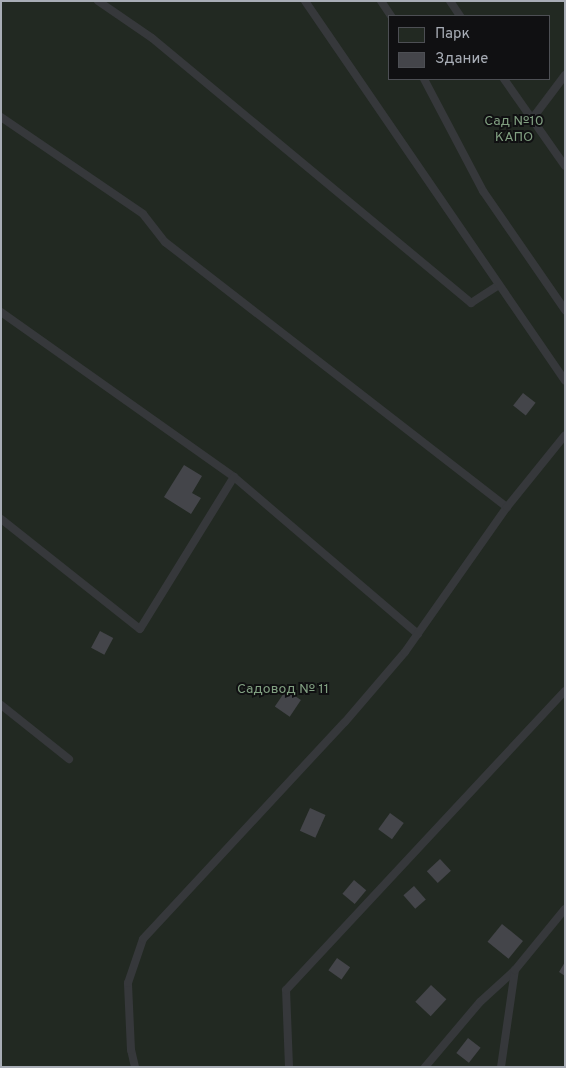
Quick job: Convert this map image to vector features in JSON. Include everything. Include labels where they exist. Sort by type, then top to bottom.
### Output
[{"type":"lane","points":[[98,1],[152,38],[471,303],[499,285]]},
{"type":"lane","points":[[305,1],[565,381]]},
{"type":"lane","points":[[381,1],[390,15]]},
{"type":"lane","points":[[450,1],[459,15]]},
{"type":"lane","points":[[532,119],[565,76]]},
{"type":"lane","points":[[425,80],[483,191],[565,310]]},
{"type":"lane","points":[[505,80],[565,166]]},
{"type":"lane","points":[[1,117],[143,214],[165,242],[507,507]]},
{"type":"lane","points":[[1,312],[234,477],[418,634]]},
{"type":"lane","points":[[135,1067],[131,1050],[128,983],[143,939],[345,722],[418,634],[507,507],[565,436]]},
{"type":"lane","points":[[1,519],[140,629],[234,477]]},
{"type":"lane","points":[[289,1067],[286,990],[565,691]]},
{"type":"lane","points":[[1,704],[69,759]]},
{"type":"lane","points":[[425,1067],[480,1002],[515,970],[565,909]]},
{"type":"lane","points":[[501,1067],[515,970]]},
{"type":"green space","name":"Садовод № 11","points":[[1,1],[565,1],[565,1067],[1,1067]]},
{"type":"building","points":[[523,393],[536,403],[526,415],[513,406]]},
{"type":"building","points":[[184,465],[202,476],[192,493],[201,498],[191,514],[164,497]]},
{"type":"building","points":[[100,631],[113,638],[104,655],[91,648]]},
{"type":"building","points":[[286,690],[301,700],[290,717],[275,707]]},
{"type":"building","points":[[310,808],[326,815],[315,838],[300,831]]},
{"type":"building","points":[[390,813],[404,823],[392,839],[378,829]]},
{"type":"building","points":[[440,859],[451,871],[438,883],[427,871]]},
{"type":"building","points":[[354,880],[366,890],[355,904],[342,894]]},
{"type":"building","points":[[414,886],[426,900],[415,909],[403,895]]},
{"type":"building","points":[[502,924],[523,941],[509,959],[488,942]]},
{"type":"building","points":[[337,958],[350,967],[342,979],[328,970]]},
{"type":"building","points":[[565,962],[565,976],[559,972]]},
{"type":"building","points":[[431,985],[446,999],[431,1016],[415,1002]]},
{"type":"building","points":[[468,1038],[481,1048],[469,1063],[456,1053]]},
{"type":"park label","name":"Сад №10 КАПО","points":[[514,130]]}]
